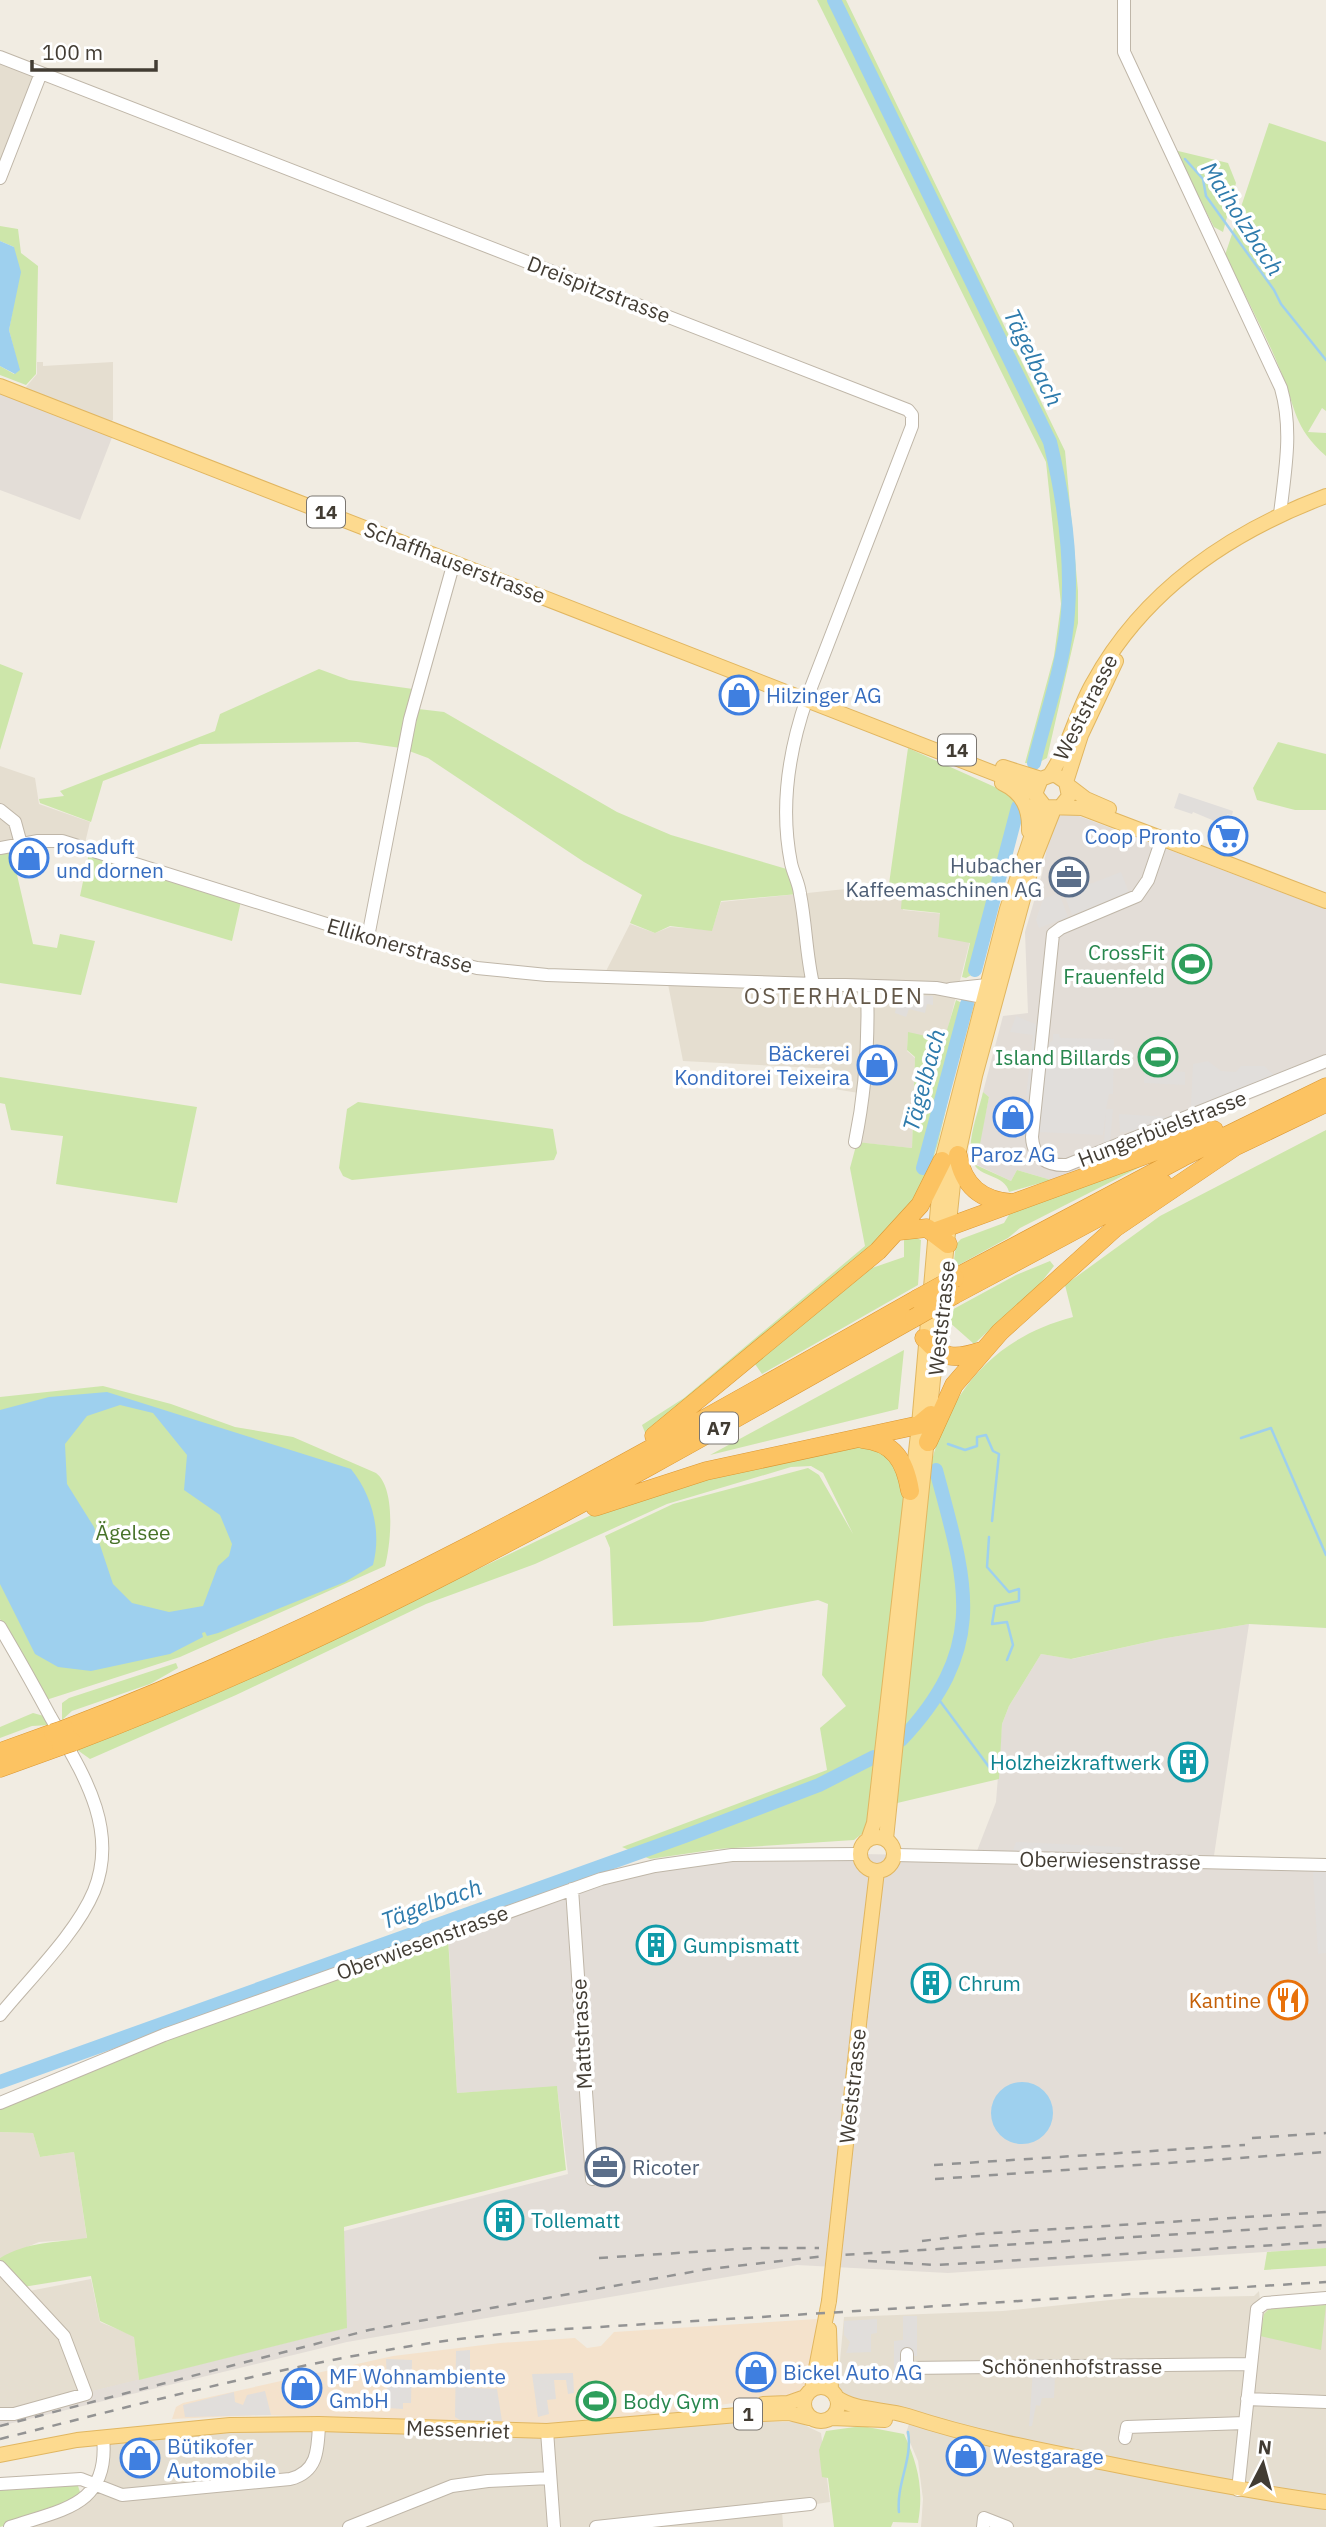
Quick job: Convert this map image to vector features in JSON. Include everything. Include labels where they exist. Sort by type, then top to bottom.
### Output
[{"type":"highway","name":"A7","points":[[0,1752],[63,1738],[173,1703],[296,1649],[522,1536],[914,1318],[955,1287],[1131,1183],[1326,1087]]},
{"type":"highway","name":"A7","points":[[899,1231],[918,1226],[944,1234],[1013,1203],[1298,1100]]},
{"type":"highway","name":"A7","points":[[0,1768],[165,1690],[315,1624],[573,1492],[917,1300],[955,1287],[1326,1103]]},
{"type":"highway","name":"A7","points":[[928,1442],[954,1385],[981,1351],[1101,1240],[1236,1146]]},
{"type":"highway","points":[[950,1158],[975,1191],[990,1199],[1013,1203]]},
{"type":"highway","name":"A7","points":[[573,1492],[685,1413],[899,1231],[950,1158]]},
{"type":"highway","points":[[924,1338],[937,1352],[956,1358],[981,1351]]},
{"type":"highway","name":"A7","points":[[522,1536],[661,1483],[925,1420]]},
{"type":"highway","name":"A7","points":[[845,1440],[868,1440],[890,1448],[906,1468],[910,1490]]},
{"type":"main road","name":"Schaffhauserstrasse","points":[[0,386],[807,698],[1022,784],[1036,797]]},
{"type":"main road","name":"Weststrasse","points":[[1045,777],[1107,659],[1150,608],[1204,558],[1248,530],[1326,496]]},
{"type":"main road","name":"Weststrasse","points":[[1068,784],[1081,735],[1101,689],[1150,608]]},
{"type":"main road","name":"Schaffhauserstrasse","points":[[872,724],[1045,777]]},
{"type":"main road","name":"Weststrasse","points":[[919,744],[939,758],[999,781],[1018,793],[1030,817],[1029,844]]},
{"type":"main road","points":[[1212,857],[1086,799],[1059,776],[1045,777],[1036,797],[1045,807],[1082,808],[1326,901]]},
{"type":"main road","points":[[1058,807],[1069,796],[1068,784]]},
{"type":"main road","name":"Weststrasse","points":[[886,1839],[886,1750],[910,1490],[937,1352],[950,1158],[986,991],[1038,817],[1036,797]]},
{"type":"main road","name":"Weststrasse","points":[[986,991],[1040,841],[1058,807]]},
{"type":"main road","name":"Weststrasse","points":[[860,1854],[874,1822],[886,1750],[928,1442],[925,1420],[924,1338],[944,1234]]},
{"type":"main road","points":[[860,1854],[865,1866],[877,1871],[889,1867],[895,1855],[892,1846],[886,1839],[877,1837],[868,1840]]},
{"type":"main road","name":"Weststrasse","points":[[834,2393],[828,2373],[829,2301],[877,1871]]},
{"type":"main road","name":"Weststrasse","points":[[809,2393],[829,2301]]},
{"type":"main road","name":"Messenriet","points":[[103,2437],[230,2425],[319,2424],[547,2431],[733,2412],[788,2403],[822,2387],[851,2405],[905,2415],[931,2425]]},
{"type":"main road","points":[[809,2393],[803,2407],[809,2417]]},
{"type":"main road","points":[[831,2418],[837,2411],[834,2393]]},
{"type":"main road","name":"Messenriet","points":[[733,2412],[789,2413],[809,2417],[818,2422],[850,2417],[931,2425]]},
{"type":"main road","points":[[931,2425],[1238,2490],[1326,2502]]},
{"type":"main road","name":"1","points":[[0,2455],[103,2437]]},
{"type":"street","points":[[1125,0],[1124,52],[1281,388],[1287,409],[1289,433],[1280,514]]},
{"type":"street","name":"Dreispitzstrasse","points":[[0,57],[908,410],[912,415],[912,426],[807,698]]},
{"type":"street","points":[[0,178],[6,143],[41,73]]},
{"type":"street","points":[[368,937],[410,719],[454,562]]},
{"type":"street","points":[[807,698],[792,739],[788,763],[788,842],[800,892],[807,958],[813,984]]},
{"type":"street","points":[[0,810],[15,822],[21,844]]},
{"type":"street","name":"Hungerbüelstrasse","points":[[1162,839],[1148,880],[1137,896],[1061,928],[1053,934],[1032,1137],[1036,1153],[1046,1162],[1068,1166],[1326,1061]]},
{"type":"street","name":"Ellikonerstrasse","points":[[0,848],[62,841],[443,960],[506,972],[986,991]]},
{"type":"street","points":[[855,1142],[865,1094],[869,1040],[867,988]]},
{"type":"street","points":[[0,1627],[79,1766],[96,1806],[102,1844],[94,1891],[76,1923],[0,2015]]},
{"type":"street","name":"Oberwiesenstrasse","points":[[0,2103],[126,2049],[572,1888],[641,1868],[697,1859],[780,1853],[860,1854]]},
{"type":"street","name":"Oberwiesenstrasse","points":[[895,1855],[1326,1865]]},
{"type":"street","name":"Mattstrasse","points":[[572,1888],[592,2179]]},
{"type":"street","points":[[0,2267],[64,2336],[86,2394],[15,2414],[0,2414]]},
{"type":"street","points":[[1238,2490],[1256,2312],[1265,2303],[1326,2298]]},
{"type":"street","name":"Schönenhofstrasse","points":[[906,2354],[907,2368],[1250,2364]]},
{"type":"street","points":[[1247,2399],[1326,2402]]},
{"type":"street","points":[[1125,2438],[1127,2427],[1245,2423]]},
{"type":"street","points":[[0,2484],[75,2479],[97,2484],[122,2495],[298,2477],[313,2465],[317,2456],[319,2424]]},
{"type":"street","points":[[547,2431],[554,2527]]},
{"type":"street","points":[[10,2527],[72,2506],[89,2496],[97,2484],[106,2460],[103,2437]]},
{"type":"street","points":[[349,2527],[452,2486],[488,2480],[550,2478]]},
{"type":"street","points":[[596,2527],[810,2504]]},
{"type":"street","points":[[984,2523],[1007,2527]]},
{"type":"shaded area","points":[[0,57],[41,73],[0,178]]},
{"type":"shaded area","points":[[37,362],[43,362],[43,366],[113,362],[113,420],[104,426],[32,398],[26,387],[37,374]]},
{"type":"shaded area","points":[[0,386],[113,435],[80,520],[0,490]]},
{"type":"shaded area","points":[[0,766],[35,778],[39,804],[90,822],[85,843],[0,843]]},
{"type":"shaded area","points":[[1179,793],[1233,811],[1232,815],[1227,814],[1224,825],[1193,812],[1192,814],[1174,808]]},
{"type":"shaded area","points":[[1071,813],[1326,909],[1326,1069],[1051,1180],[1017,1170],[1011,1181],[975,1164],[989,1097],[983,1092],[1003,1016],[1028,1013],[1025,932],[1042,874],[1051,825],[1058,816]]},
{"type":"shaded area","points":[[1121,872],[1129,893],[1072,915],[1064,894]]},
{"type":"shaded area","points":[[903,883],[903,910],[976,917],[945,1040],[908,1033],[907,1051],[915,1058],[912,1148],[855,1142],[865,1094],[834,1089],[834,1069],[683,1061],[667,979],[606,971],[630,924],[655,933],[670,927],[712,930],[721,902]]},
{"type":"shaded area","points":[[1059,893],[1068,917],[1039,928],[1036,920],[1043,899]]},
{"type":"shaded area","points":[[898,995],[933,996],[933,1005],[927,1004],[925,1013],[909,1009],[906,1017],[895,1013]]},
{"type":"shaded area","points":[[1016,1016],[1040,1026],[1033,1097],[1026,1096],[1033,1035],[1010,1032]]},
{"type":"shaded area","points":[[1053,1034],[1059,1034],[1060,1038],[1114,1039],[1113,1094],[1109,1094],[1106,1109],[1113,1109],[1110,1143],[1104,1143],[1106,1111],[1103,1135],[1037,1132],[1045,1046],[1053,1040]]},
{"type":"shaded area","points":[[1208,1061],[1221,1071],[1236,1072],[1241,1066],[1264,1066],[1278,1079],[1195,1112],[1191,1106],[1193,1064]]},
{"type":"shaded area","points":[[1149,1064],[1174,1066],[1174,1071],[1185,1072],[1185,1085],[1144,1083],[1144,1070],[1149,1070]]},
{"type":"shaded area","points":[[1170,1113],[1175,1113],[1174,1120],[1136,1131],[1120,1132],[1119,1114],[1169,1117]]},
{"type":"shaded area","points":[[1249,1624],[1213,1862],[1326,1865],[1326,2248],[948,2273],[797,2265],[347,2342],[0,2426],[0,2414],[346,2328],[344,2231],[568,2174],[557,2087],[457,2093],[448,1933],[572,1889],[697,1859],[860,1854],[975,1856],[996,1802],[1002,1724],[1009,1706],[1041,1654],[1072,1659],[1161,1639]]},
{"type":"shaded area","points":[[1016,1842],[1123,1849],[1119,1853],[1013,1850]]},
{"type":"shaded area","points":[[1313,1872],[1326,1872],[1326,1953],[1318,1954]]},
{"type":"shaded area","points":[[0,2132],[33,2133],[40,2157],[74,2152],[87,2239],[39,2242],[0,2258]]},
{"type":"shaded area","points":[[0,2275],[19,2293],[91,2279],[100,2322],[134,2336],[139,2380],[0,2414]]},
{"type":"shaded area","points":[[1259,2291],[1260,2300],[1326,2298],[1326,2527],[921,2527],[923,2499],[918,2461],[906,2433],[911,2418],[836,2404],[844,2317],[1003,2311],[1129,2298],[1254,2296]]},
{"type":"shaded area","points":[[903,2316],[917,2316],[917,2356],[902,2356],[902,2374],[894,2374],[894,2341],[903,2340]]},
{"type":"shaded area","points":[[817,2319],[811,2378],[800,2395],[789,2398],[739,2402],[639,2418],[559,2424],[259,2415],[172,2419],[176,2407],[183,2403],[393,2356],[500,2343],[575,2338],[587,2348],[601,2346],[614,2332]]},
{"type":"shaded area","points":[[877,2319],[877,2333],[871,2334],[871,2352],[846,2353],[850,2342],[844,2335],[844,2321]]},
{"type":"shaded area","points":[[470,2350],[470,2388],[497,2389],[502,2421],[460,2420],[455,2417],[456,2351]]},
{"type":"shaded area","points":[[386,2359],[412,2360],[411,2403],[403,2403],[403,2409],[388,2408]]},
{"type":"shaded area","points":[[1033,2370],[1072,2370],[1072,2376],[1055,2377],[1054,2398],[1042,2398],[1040,2406],[1036,2405],[1032,2426],[1029,2426]]},
{"type":"shaded area","points":[[573,2373],[574,2393],[568,2394],[566,2380],[554,2380],[556,2399],[547,2400],[549,2414],[538,2417],[532,2374]]},
{"type":"shaded area","points":[[265,2391],[271,2415],[185,2417],[183,2405],[234,2392],[235,2402],[243,2405],[247,2395]]},
{"type":"shaded area","points":[[722,2422],[798,2422],[821,2433],[830,2502],[782,2509],[783,2527],[10,2527],[89,2496],[103,2437],[319,2424],[490,2437],[557,2436]]},
{"type":"green space","points":[[817,0],[846,0],[1065,451],[1078,591],[1078,623],[1047,758],[1036,764],[1025,763],[1054,656],[1061,604],[1046,462]]},
{"type":"green space","points":[[1269,123],[1326,142],[1326,411],[1322,408],[1308,432],[1326,433],[1326,456],[1301,426],[1275,357],[1225,255]]},
{"type":"green space","points":[[1174,150],[1228,163],[1236,183],[1223,232],[1214,227]]},
{"type":"green space","points":[[0,226],[18,229],[21,253],[38,266],[36,374],[26,385],[0,375],[0,366],[14,374],[19,370],[9,330],[14,302],[14,247],[0,241]]},
{"type":"green space","points":[[0,664],[23,673],[0,750]]},
{"type":"green space","points":[[319,669],[349,680],[413,689],[410,708],[444,712],[617,812],[671,835],[790,870],[798,894],[721,901],[712,931],[670,926],[655,933],[630,923],[642,895],[584,862],[428,758],[401,748],[358,742],[200,744],[103,781],[91,822],[40,803],[39,799],[64,796],[60,791],[215,731],[220,714]]},
{"type":"green space","points":[[1278,742],[1326,754],[1326,810],[1295,810],[1257,800],[1253,788]]},
{"type":"green space","points":[[908,748],[1006,792],[1014,797],[1014,811],[1022,816],[982,969],[966,978],[962,977],[970,943],[938,937],[940,913],[901,909],[903,883],[889,884]]},
{"type":"green space","points":[[11,849],[33,944],[57,948],[60,934],[95,941],[81,995],[0,983],[0,851]]},
{"type":"green space","points":[[89,853],[241,901],[232,941],[80,896]]},
{"type":"green space","points":[[956,1000],[970,1007],[938,1143],[930,1169],[903,1219],[646,1435],[642,1425],[684,1398],[865,1246],[850,1168],[857,1142],[912,1148],[915,1057],[907,1050],[908,1032],[944,1040]]},
{"type":"green space","points":[[0,1077],[197,1107],[177,1203],[56,1184],[63,1136],[11,1130],[5,1104],[0,1103]]},
{"type":"green space","points":[[983,1092],[989,1097],[976,1165],[1011,1181],[1017,1170],[1051,1180],[1009,1192],[1003,1182],[976,1167],[971,1146],[973,1127]]},
{"type":"green space","points":[[358,1102],[553,1129],[557,1153],[554,1160],[352,1180],[343,1176],[339,1168],[347,1109]]},
{"type":"green space","points":[[1326,1130],[1326,1628],[1249,1624],[1161,1639],[1071,1659],[1041,1654],[1009,1706],[1002,1724],[999,1779],[893,1804],[929,1473],[947,1418],[961,1394],[977,1373],[997,1354],[1045,1326],[1073,1317],[1065,1285],[1160,1216]]},
{"type":"green space","points":[[1150,1162],[1020,1228],[1008,1238],[953,1268],[956,1244],[961,1239],[1004,1223],[1010,1213]]},
{"type":"green space","points":[[910,1235],[921,1240],[918,1285],[762,1374],[755,1364],[872,1268],[904,1257],[904,1238]]},
{"type":"green space","points":[[1050,1261],[1054,1266],[1039,1285],[974,1344],[948,1321],[948,1312],[1016,1275]]},
{"type":"green space","points":[[904,1350],[898,1409],[710,1455]]},
{"type":"green space","name":"Ägelsee","points":[[103,1386],[171,1404],[235,1427],[293,1437],[376,1473],[387,1491],[389,1503],[390,1531],[385,1566],[180,1657],[46,1700],[0,1619],[0,1397]]},
{"type":"green space","points":[[859,1444],[897,1459],[905,1489],[869,1818],[863,1833],[854,1840],[718,1849],[650,1859],[622,1847],[827,1770],[820,1728],[846,1706],[822,1675],[828,1604],[818,1600],[702,1622],[613,1626],[610,1548],[605,1536],[673,1504],[808,1468],[819,1475],[853,1534],[823,1473],[811,1466],[791,1467],[667,1504],[535,1564],[426,1604],[236,1695],[90,1759],[76,1749],[227,1689],[608,1507],[663,1488]]},
{"type":"green space","points":[[176,1663],[178,1668],[150,1684],[72,1711],[62,1720],[62,1703],[69,1698]]},
{"type":"green space","points":[[33,1713],[44,1716],[49,1725],[32,1726],[0,1738],[0,1727]]},
{"type":"green space","points":[[448,1937],[457,2093],[557,2086],[566,2170],[344,2227],[347,2328],[139,2380],[134,2337],[100,2321],[91,2276],[23,2287],[0,2264],[0,2258],[21,2248],[87,2238],[74,2152],[40,2157],[33,2133],[0,2132],[0,2107],[115,2058]]},
{"type":"green space","points":[[1326,2248],[1326,2266],[1264,2270],[1267,2252]]},
{"type":"green space","points":[[1326,2305],[1321,2350],[1260,2336],[1264,2314],[1269,2309]]},
{"type":"green space","points":[[862,2426],[904,2434],[918,2477],[918,2523],[893,2522],[891,2527],[834,2527],[828,2478],[822,2477],[819,2450],[826,2431]]},
{"type":"green space","points":[[72,2483],[78,2486],[80,2492],[77,2499],[0,2527],[0,2490]]},
{"type":"water","points":[[0,241],[14,247],[21,272],[9,330],[20,370],[15,374],[0,366]]},
{"type":"water","name":"Ägelsee","points":[[107,1392],[351,1469],[365,1490],[376,1527],[373,1565],[345,1582],[218,1633],[207,1636],[205,1632],[202,1633],[203,1637],[170,1654],[91,1671],[58,1667],[35,1654],[0,1584],[0,1410],[49,1397]],"holes":[[[120,1405],[153,1413],[187,1455],[184,1490],[220,1515],[232,1544],[229,1556],[218,1566],[203,1606],[169,1612],[132,1603],[113,1584],[94,1527],[67,1484],[65,1444],[87,1416]]]},
{"type":"water","points":[[1016,2082],[1028,2082],[1044,2091],[1051,2101],[1051,2125],[1044,2135],[1028,2144],[1016,2144],[1005,2139],[996,2130],[991,2119],[991,2107],[996,2096],[1005,2087]]},
{"type":"waterway","name":"Tägelbach","points":[[834,0],[1050,442],[1065,526],[1069,570],[1068,612],[1059,669],[1034,763]]},
{"type":"waterway","name":"Maiholzbach","points":[[1185,159],[1203,179],[1206,196],[1274,290],[1281,304],[1326,360]]},
{"type":"waterway","name":"Tägelbach","points":[[975,970],[1018,807]]},
{"type":"waterway","name":"Tägelbach","points":[[923,1168],[967,1004]]},
{"type":"waterway","points":[[1241,1438],[1271,1428],[1326,1555]]},
{"type":"waterway","points":[[948,1444],[965,1450],[977,1446],[977,1437],[986,1435],[993,1451],[999,1454],[992,1521]]},
{"type":"waterway","name":"Tägelbach","points":[[901,1740],[929,1706],[948,1674],[959,1643],[963,1612],[962,1580],[936,1470]]},
{"type":"waterway","points":[[989,1537],[987,1567],[1009,1592],[1019,1589],[1019,1601],[995,1606],[992,1624],[1007,1622],[1013,1645],[1007,1660]]},
{"type":"waterway","points":[[937,1697],[992,1771]]},
{"type":"waterway","name":"Tägelbach","points":[[0,2082],[685,1836],[819,1785],[874,1757]]},
{"type":"waterway","points":[[899,2512],[900,2491],[908,2452],[908,2432]]},
{"type":"railway","points":[[1252,2138],[1326,2133]]},
{"type":"railway","points":[[934,2165],[1245,2145]]},
{"type":"railway","points":[[935,2179],[1326,2152]]},
{"type":"railway","points":[[922,2241],[978,2234],[1326,2212]]},
{"type":"railway","points":[[0,2426],[369,2330],[708,2269],[825,2256],[1326,2225]]},
{"type":"railway","points":[[868,2261],[937,2265],[1326,2242]]},
{"type":"railway","points":[[599,2258],[755,2248],[819,2248]]},
{"type":"railway","points":[[0,2439],[265,2374],[466,2338],[534,2331],[1326,2282]]},
{"type":"place","name":"Hilzinger AG","points":[[739,695]]},
{"type":"place","name":"Coop Pronto","points":[[1228,836]]},
{"type":"place","name":"rosaduft und dornen","points":[[29,858]]},
{"type":"place","name":"Hubacher Kaffeemaschinen AG","points":[[1069,877]]},
{"type":"place","name":"CrossFit Frauenfeld","points":[[1192,964]]},
{"type":"place","name":"Island Billards","points":[[1158,1057]]},
{"type":"place","name":"Bäckerei Konditorei Teixeira","points":[[877,1065]]},
{"type":"place","name":"Paroz AG","points":[[1013,1117]]},
{"type":"place","name":"Holzheizkraftwerk","points":[[1188,1762]]},
{"type":"place","name":"Gumpismatt","points":[[656,1945]]},
{"type":"place","name":"Chrum","points":[[931,1983]]},
{"type":"place","name":"Kantine","points":[[1288,2000]]},
{"type":"place","name":"Ricoter","points":[[605,2167]]},
{"type":"place","name":"Tollematt","points":[[504,2220]]},
{"type":"place","name":"Bickel Auto AG","points":[[756,2372]]},
{"type":"place","name":"MF Wohnambiente GmbH","points":[[302,2388]]},
{"type":"place","name":"Body Gym","points":[[596,2401]]},
{"type":"place","name":"Westgarage","points":[[966,2456]]},
{"type":"place","name":"Bütikofer Automobile","points":[[140,2458]]},
{"type":"district","name":"OSTERHALDEN","points":[[834,995]]}]
